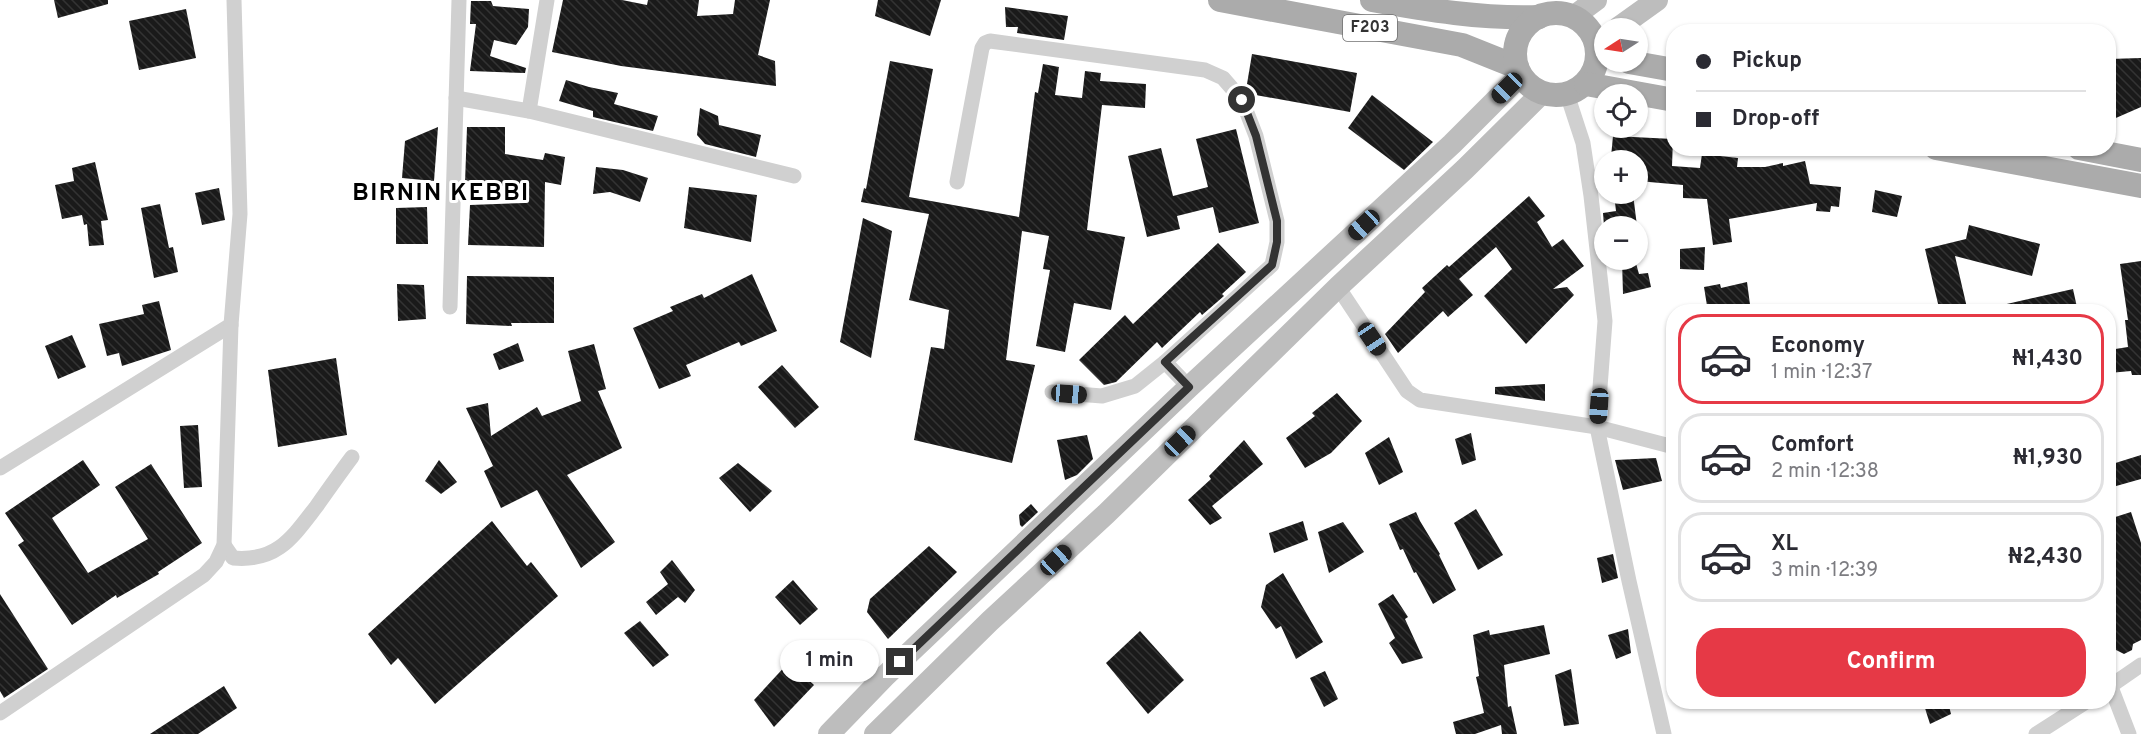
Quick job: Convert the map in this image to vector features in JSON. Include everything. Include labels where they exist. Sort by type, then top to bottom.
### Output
[{"type":"main road","name":"F203","points":[[1220,0],[1462,45],[1519,71]]},
{"type":"main road","name":"F203","points":[[1372,0],[1453,13],[1508,18],[1539,17]]},
{"type":"main road","points":[[1594,38],[1587,28],[1573,17],[1562,13],[1550,13],[1529,23],[1521,32],[1515,55],[1519,71],[1530,86],[1542,93],[1555,96],[1576,89],[1592,75],[1594,69]]},
{"type":"main road","points":[[1648,65],[1666,69]]},
{"type":"main road","points":[[1576,89],[1666,99]]},
{"type":"main road","points":[[2116,155],[2141,160]]},
{"type":"main road","points":[[1979,156],[2141,186]]},
{"type":"street","points":[[0,713],[204,575],[216,562],[224,545],[231,325],[240,214],[234,0]]},
{"type":"street","points":[[450,307],[459,0]]},
{"type":"street","points":[[529,111],[548,0]]},
{"type":"street","points":[[1573,17],[1596,0]]},
{"type":"street","points":[[1632,18],[1657,0]]},
{"type":"street","points":[[957,182],[982,48],[990,41],[1205,70],[1223,78],[1242,100],[1256,136],[1277,221],[1277,242],[1272,265],[1165,362],[1135,386],[1102,396],[1052,392]]},
{"type":"street","points":[[829,734],[884,677],[1189,387],[1452,144],[1519,71]]},
{"type":"street","points":[[1576,89],[1605,321],[1597,428],[1664,734]]},
{"type":"street","points":[[875,734],[990,621],[1106,514],[1338,287],[1466,169],[1542,93]]},
{"type":"street","points":[[456,98],[529,111],[795,176]]},
{"type":"street","points":[[1338,287],[1407,391],[1420,400],[1597,428],[1666,445]]},
{"type":"street","points":[[0,468],[231,325]]},
{"type":"street","points":[[1165,362],[1210,412]]},
{"type":"street","points":[[224,545],[233,558],[249,560],[272,553],[291,540],[352,457]]},
{"type":"street","points":[[2116,681],[2141,665]]},
{"type":"street","points":[[2116,700],[2129,734]]},
{"type":"street","points":[[2036,734],[2075,709]]},
{"type":"building","points":[[54,0],[108,0],[108,4],[58,18]]},
{"type":"building","points":[[563,0],[622,0],[647,5],[648,0],[699,0],[697,16],[733,14],[735,0],[770,0],[758,55],[775,61],[776,86],[621,66],[552,52]]},
{"type":"building","points":[[878,0],[941,0],[930,36],[875,16]]},
{"type":"building","points":[[471,1],[491,1],[493,6],[529,9],[528,27],[516,45],[494,40],[490,56],[526,68],[525,73],[470,71],[476,24],[470,24]]},
{"type":"building","points":[[1005,7],[1068,16],[1064,40],[1017,33],[1018,27],[1006,27]]},
{"type":"building","points":[[186,9],[196,58],[139,70],[129,21]]},
{"type":"building","points":[[1252,54],[1357,73],[1350,112],[1250,94],[1246,90]]},
{"type":"building","points":[[2141,58],[2141,107],[2116,118],[2116,59]]},
{"type":"building","points":[[890,61],[933,69],[909,197],[1019,217],[1035,92],[1038,93],[1043,64],[1059,67],[1055,95],[1082,98],[1085,71],[1101,73],[1100,81],[1146,84],[1145,108],[1102,105],[1087,230],[1125,237],[1111,310],[1074,303],[1065,352],[1036,346],[1050,270],[1043,269],[1049,236],[1022,231],[1006,360],[1035,365],[1012,463],[914,440],[931,347],[944,349],[949,310],[909,300],[929,214],[861,202],[864,188],[866,189]]},
{"type":"building","points":[[566,80],[618,93],[614,104],[658,116],[653,131],[593,117],[593,111],[559,101]]},
{"type":"building","points":[[1372,95],[1433,142],[1404,170],[1348,128]]},
{"type":"building","points":[[700,108],[718,116],[719,125],[761,135],[756,157],[705,144],[697,135]]},
{"type":"building","points":[[438,127],[434,181],[402,178],[405,141]]},
{"type":"building","points":[[467,127],[505,127],[505,154],[543,160],[545,153],[565,157],[561,185],[545,182],[544,247],[468,245],[470,205],[525,203],[525,188],[465,183]]},
{"type":"building","points":[[1236,129],[1259,223],[1219,233],[1213,207],[1177,216],[1180,229],[1147,237],[1128,156],[1161,148],[1173,196],[1208,187],[1196,139]]},
{"type":"building","points":[[1613,138],[1666,139],[1666,156],[1672,156],[1672,166],[1700,168],[1702,156],[1738,158],[1737,167],[1765,167],[1783,163],[1783,166],[1805,161],[1810,184],[1841,187],[1839,207],[1831,206],[1830,212],[1816,211],[1817,203],[1729,219],[1732,242],[1713,245],[1707,199],[1683,198],[1683,185],[1648,182],[1648,150],[1612,150]]},
{"type":"building","points":[[95,162],[108,220],[101,221],[104,245],[89,246],[87,224],[84,225],[82,215],[62,219],[55,185],[74,181],[72,168]]},
{"type":"building","points":[[596,167],[623,170],[648,178],[640,202],[610,192],[593,194]]},
{"type":"building","points":[[689,187],[757,195],[751,242],[684,228]]},
{"type":"building","points":[[219,188],[225,220],[202,225],[195,193]]},
{"type":"building","points":[[1875,190],[1902,196],[1897,217],[1872,212]]},
{"type":"building","points":[[1529,196],[1545,216],[1537,222],[1552,247],[1563,239],[1584,266],[1553,289],[1567,287],[1574,295],[1526,344],[1484,296],[1512,269],[1496,247],[1459,279],[1473,295],[1448,317],[1443,311],[1398,353],[1385,334],[1425,292],[1422,288]]},
{"type":"building","points":[[160,204],[169,248],[173,247],[178,272],[154,278],[141,208]]},
{"type":"building","points":[[1615,204],[1634,204],[1636,216],[1603,216],[1603,213],[1616,211]]},
{"type":"building","points":[[427,207],[428,244],[396,244],[396,208]]},
{"type":"building","points":[[863,218],[892,231],[871,358],[840,342]]},
{"type":"building","points":[[1969,225],[2040,244],[2032,276],[1955,256],[1966,304],[1938,304],[1925,249],[1966,239]]},
{"type":"building","points":[[1218,243],[1246,272],[1222,294],[1224,296],[1202,315],[1200,312],[1162,348],[1157,342],[1116,382],[1104,385],[1079,360],[1125,315],[1133,324]]},
{"type":"building","points":[[1705,247],[1704,270],[1680,269],[1680,249]]},
{"type":"building","points":[[2141,261],[2141,375],[2132,375],[2131,371],[2116,372],[2116,349],[2128,347],[2125,320],[2128,320],[2120,264]]},
{"type":"building","points":[[1622,270],[1638,270],[1639,274],[1648,273],[1651,287],[1623,294]]},
{"type":"building","points":[[752,274],[777,331],[741,346],[739,342],[686,365],[691,376],[659,389],[633,328],[673,311],[670,307],[702,294],[704,298]]},
{"type":"building","points":[[467,276],[554,277],[554,323],[511,323],[512,326],[466,324]]},
{"type":"building","points":[[1747,282],[1750,304],[1707,304],[1704,287],[1720,284],[1721,288]]},
{"type":"building","points":[[397,284],[424,285],[426,319],[398,321]]},
{"type":"building","points":[[2073,289],[2076,304],[2007,304]]},
{"type":"building","points":[[159,301],[171,350],[122,366],[119,353],[107,356],[99,324],[144,314],[142,305]]},
{"type":"building","points":[[72,335],[86,367],[58,379],[45,346]]},
{"type":"building","points":[[518,343],[524,361],[499,370],[493,354]]},
{"type":"building","points":[[594,344],[606,389],[598,391],[622,448],[567,475],[615,542],[581,568],[537,490],[501,508],[484,471],[493,466],[466,408],[488,403],[491,436],[537,407],[542,416],[581,401],[568,351]]},
{"type":"building","points":[[336,358],[347,435],[278,447],[268,370]]},
{"type":"building","points":[[782,365],[819,407],[795,428],[758,387]]},
{"type":"building","points":[[1545,384],[1545,401],[1495,394],[1495,387]]},
{"type":"building","points":[[1337,393],[1362,421],[1331,453],[1305,468],[1286,438],[1315,416],[1312,413]]},
{"type":"building","points":[[198,425],[202,487],[184,488],[180,426]]},
{"type":"building","points":[[1471,433],[1476,460],[1462,465],[1455,439]]},
{"type":"building","points":[[1087,435],[1093,459],[1077,475],[1065,480],[1057,440]]},
{"type":"building","points":[[1389,437],[1403,472],[1379,485],[1365,453]]},
{"type":"building","points":[[1244,440],[1263,464],[1212,506],[1222,518],[1210,525],[1188,500],[1211,479],[1209,476]]},
{"type":"building","points":[[2141,455],[2141,479],[2116,486],[2116,463]]},
{"type":"building","points":[[1656,458],[1662,481],[1623,490],[1615,460]]},
{"type":"building","points":[[83,460],[100,485],[52,518],[88,573],[148,539],[115,487],[151,464],[202,543],[158,572],[159,574],[117,598],[116,595],[72,625],[18,545],[24,541],[5,513]]},
{"type":"building","points":[[439,460],[457,482],[441,494],[425,481]]},
{"type":"building","points":[[738,463],[772,491],[750,512],[719,478]]},
{"type":"building","points":[[1031,504],[1038,512],[1022,527],[1019,515]]},
{"type":"building","points":[[1476,509],[1503,555],[1478,570],[1454,523]]},
{"type":"building","points":[[1416,512],[1440,554],[1456,590],[1433,604],[1416,572],[1414,573],[1403,549],[1400,550],[1389,524]]},
{"type":"building","points":[[2131,512],[2141,543],[2141,640],[2133,644],[2132,650],[2124,654],[2116,650],[2116,517]]},
{"type":"building","points":[[492,521],[527,566],[531,562],[558,596],[435,704],[398,658],[391,665],[368,634]]},
{"type":"building","points":[[1303,521],[1308,540],[1274,553],[1269,533]]},
{"type":"building","points":[[1343,522],[1364,552],[1329,573],[1318,532]]},
{"type":"building","points":[[929,546],[957,572],[888,639],[867,612],[870,599]]},
{"type":"building","points":[[1613,554],[1618,578],[1602,583],[1597,558]]},
{"type":"building","points":[[672,560],[695,590],[685,603],[678,597],[656,615],[646,602],[668,584],[660,572]]},
{"type":"building","points":[[1283,573],[1323,642],[1296,659],[1281,626],[1276,629],[1261,607],[1266,585]]},
{"type":"building","points":[[793,580],[818,609],[800,625],[775,597]]},
{"type":"building","points":[[0,594],[48,669],[4,698],[0,691]]},
{"type":"building","points":[[1393,594],[1408,617],[1405,619],[1423,658],[1402,664],[1389,643],[1395,638],[1378,604]]},
{"type":"building","points":[[640,621],[669,655],[653,667],[624,633]]},
{"type":"building","points":[[1544,625],[1550,654],[1504,665],[1508,707],[1511,706],[1517,734],[1502,734],[1501,725],[1475,734],[1456,734],[1453,722],[1484,713],[1476,677],[1479,676],[1473,635],[1489,630],[1490,635]]},
{"type":"building","points":[[1628,629],[1631,653],[1616,659],[1608,635]]},
{"type":"building","points":[[1140,631],[1184,680],[1148,714],[1106,663]]},
{"type":"building","points":[[789,662],[814,685],[774,727],[754,700]]},
{"type":"building","points":[[1571,669],[1579,724],[1564,726],[1555,675]]},
{"type":"building","points":[[1325,671],[1338,699],[1324,707],[1310,678]]},
{"type":"building","points":[[224,686],[237,708],[198,734],[150,734]]},
{"type":"building","points":[[1925,709],[1950,709],[1951,714],[1930,724]]},
{"type":"district","name":"BIRNIN KEBBI","points":[[441,194]]},
{"type":"route","points":[[900,662],[1189,387],[1165,362],[1272,265],[1277,242],[1277,221],[1256,136],[1242,100]]}]
